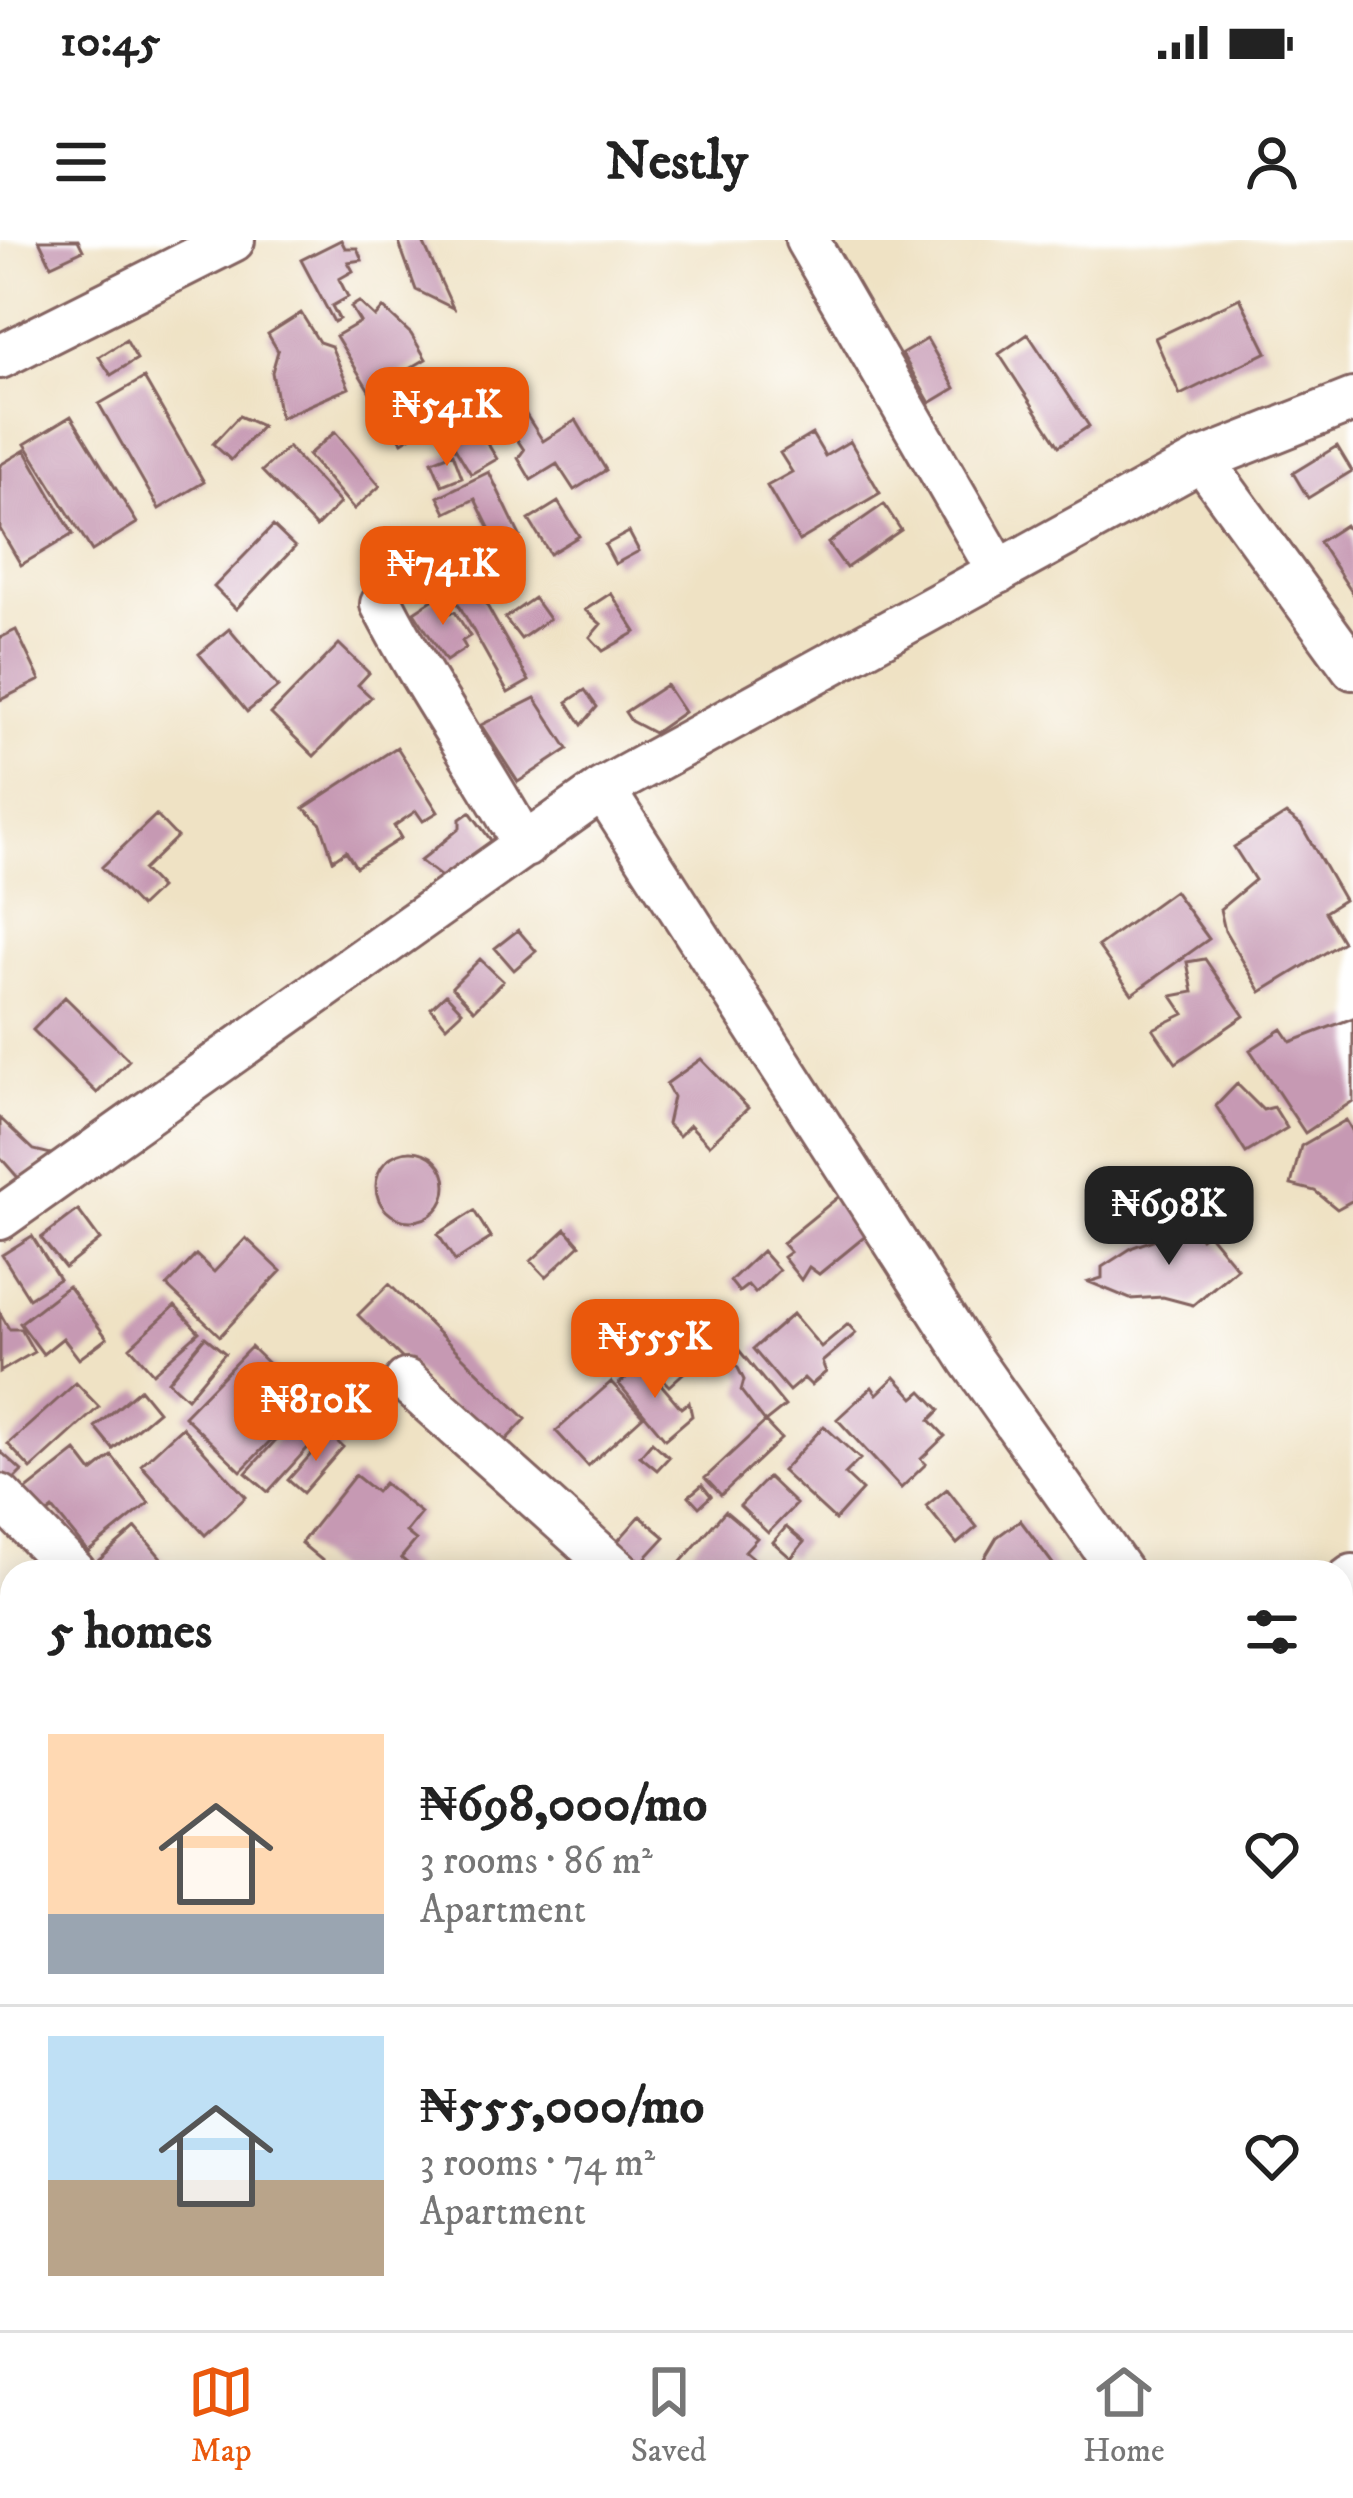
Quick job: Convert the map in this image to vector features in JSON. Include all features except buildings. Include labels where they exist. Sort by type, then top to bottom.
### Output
[{"type":"street","points":[[0,357],[233,240]]},
{"type":"street","points":[[807,240],[998,572]]},
{"type":"street","points":[[7,1201],[603,789],[1202,460],[1353,400]]},
{"type":"street","points":[[1202,460],[1353,668]]},
{"type":"street","points":[[382,604],[428,693],[492,786],[525,847]]},
{"type":"street","points":[[603,789],[971,1360],[1113,1560]]},
{"type":"street","points":[[406,1381],[606,1560]]},
{"type":"street","points":[[0,1496],[62,1560]]}]
